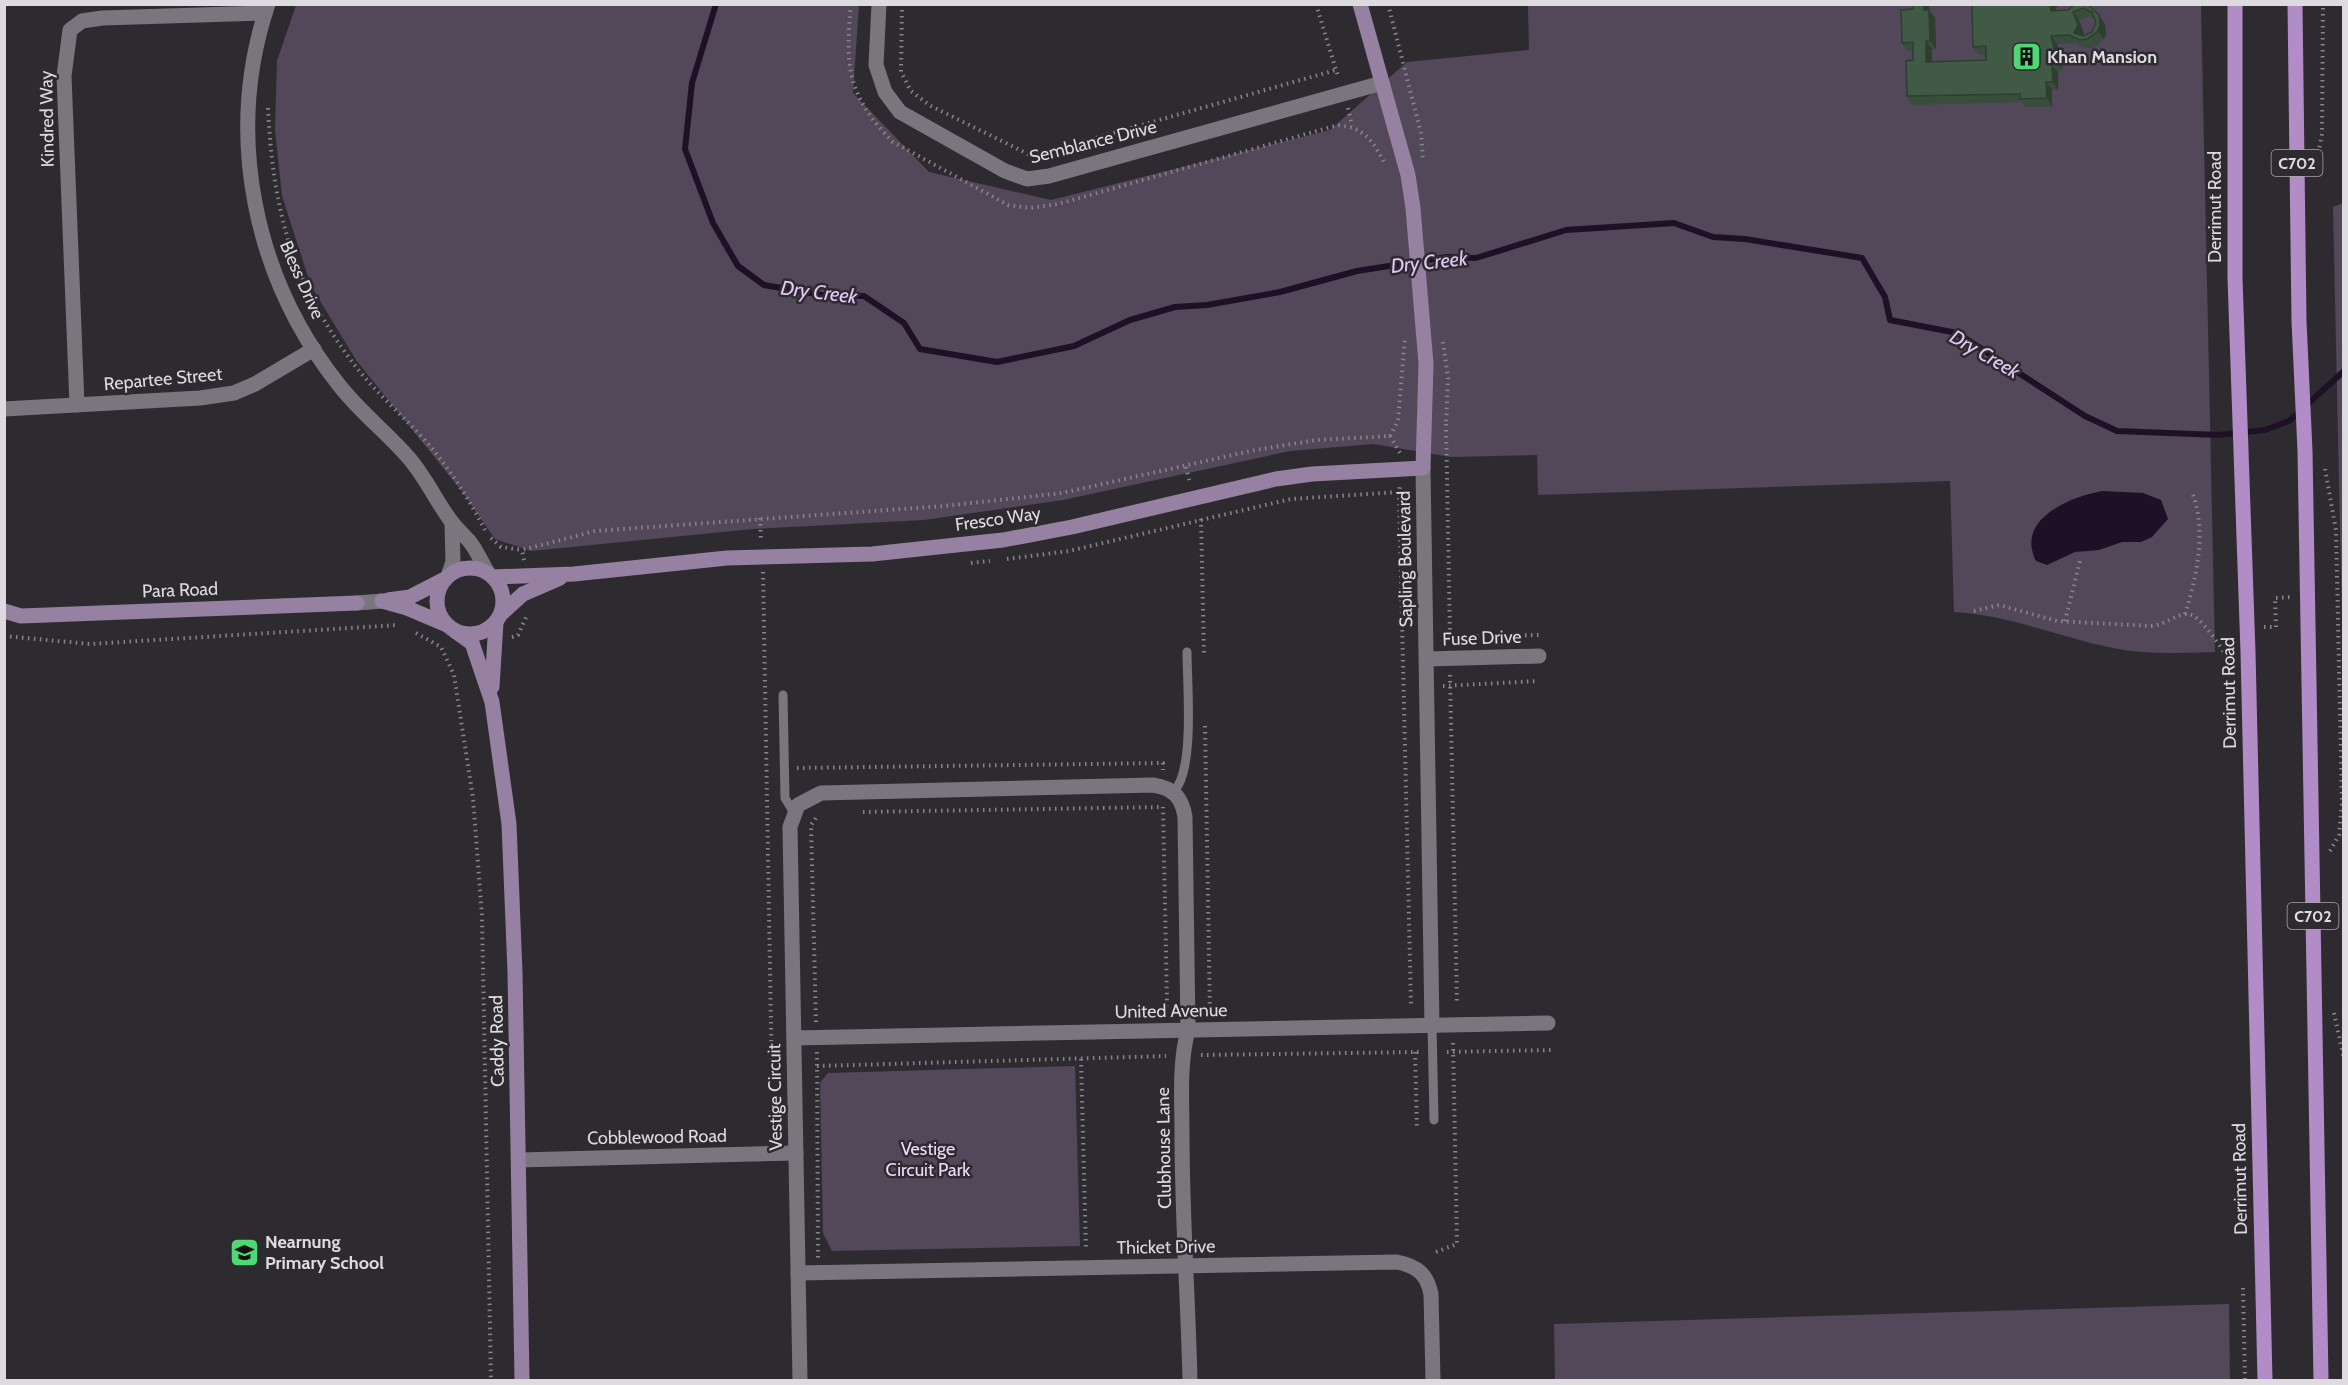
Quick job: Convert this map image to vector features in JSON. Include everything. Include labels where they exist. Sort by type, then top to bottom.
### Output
[{"type":"main road","name":"Derrimut Road","points":[[2235,4],[2236,319],[2247,628],[2265,1380]]},
{"type":"main road","name":"C702","points":[[2295,4],[2299,321],[2305,451],[2321,1380]]},
{"type":"street","name":"Semblance Drive","points":[[879,4],[875,55],[878,77],[890,100],[908,119],[1019,177],[1049,177],[1383,83]]},
{"type":"street","name":"Sapling Boulevard","points":[[1360,4],[1408,175],[1424,319],[1426,364],[1423,468],[1432,1025]]},
{"type":"street","name":"Bless Drive","points":[[266,9],[249,81],[246,112],[252,191],[270,263],[296,320],[340,387],[410,459],[452,523],[471,543],[490,575]]},
{"type":"street","name":"Kindred Way","points":[[76,405],[64,76],[70,30],[82,21],[102,18],[266,9]]},
{"type":"street","name":"Repartee Street","points":[[4,409],[200,398],[234,393],[255,384],[314,349]]},
{"type":"street","name":"Fresco Way","points":[[490,575],[574,574],[762,556],[872,554],[1003,540],[1312,474],[1423,468]]},
{"type":"street","points":[[450,627],[436,603],[453,562],[452,523]]},
{"type":"street","points":[[468,568],[490,575],[502,594],[498,618],[479,633],[467,634],[407,608],[382,601],[410,597],[468,568]]},
{"type":"street","name":"Fresco Way","points":[[498,618],[529,591],[551,580],[574,574]]},
{"type":"street","name":"Para Road","points":[[4,611],[21,616],[382,601]]},
{"type":"street","name":"Caddy Road","points":[[492,702],[498,618]]},
{"type":"street","name":"Caddy Road","points":[[450,627],[472,643],[492,702],[509,824],[519,1160],[522,1380]]},
{"type":"street","name":"Fuse Drive","points":[[1427,659],[1539,656]]},
{"type":"street","points":[[794,813],[798,805],[816,795],[1153,785],[1174,791],[1180,799],[1185,817],[1188,1030]]},
{"type":"street","name":"Vestige Circuit","points":[[794,813],[790,827],[801,1380]]},
{"type":"street","name":"United Avenue","points":[[794,1038],[1548,1023]]},
{"type":"street","name":"Clubhouse Lane","points":[[1188,1030],[1182,1055],[1182,1176],[1188,1266]]},
{"type":"street","name":"Cobblewood Road","points":[[519,1160],[796,1153]]},
{"type":"street","name":"Thicket Drive","points":[[798,1274],[1398,1262],[1410,1265],[1424,1276],[1431,1294],[1433,1380]]},
{"type":"street","points":[[1188,1266],[1190,1380]]},
{"type":"lane","points":[[1174,791],[1180,785],[1186,763],[1187,652]]},
{"type":"lane","name":"Vestige Circuit","points":[[783,695],[785,798],[794,813]]},
{"type":"lane","name":"Sapling Boulevard","points":[[1432,1025],[1434,1120]]},
{"type":"path","points":[[902,4],[901,72],[911,91],[929,105],[1032,156],[1336,70]]},
{"type":"path","points":[[1316,4],[1352,126]]},
{"type":"path","points":[[1388,4],[1420,133],[1424,164]]},
{"type":"path","points":[[2316,166],[2322,134],[2323,4]]},
{"type":"path","points":[[267,97],[271,168],[285,233],[308,294],[350,360],[430,447],[458,484],[486,534],[501,547],[522,550],[596,531],[944,506],[1053,494],[1186,467],[1255,450],[1317,440],[1390,436]]},
{"type":"path","points":[[1390,436],[1398,421],[1406,330]]},
{"type":"path","points":[[1398,421],[1446,424],[1456,1005]]},
{"type":"path","points":[[1390,436],[1401,455],[1399,492],[1411,1005]]},
{"type":"path","points":[[1186,467],[1201,519],[1204,658]]},
{"type":"path","points":[[2324,468],[2336,530],[2342,803],[2339,835],[2328,854]]},
{"type":"path","points":[[1069,551],[1291,499],[1399,492]]},
{"type":"path","points":[[2185,614],[2193,590],[2198,545],[2199,521],[2192,492]]},
{"type":"path","points":[[760,518],[772,1082]]},
{"type":"path","points":[[522,550],[526,575]]},
{"type":"path","points":[[2065,621],[2081,557]]},
{"type":"path","points":[[518,635],[526,616],[533,610],[529,591]]},
{"type":"path","points":[[2247,628],[2276,627],[2275,598],[2337,596]]},
{"type":"path","points":[[1974,611],[1999,605],[2065,621],[2161,626],[2185,614],[2192,614],[2231,662]]},
{"type":"path","points":[[4,636],[90,644],[401,625]]},
{"type":"path","points":[[411,630],[441,647],[454,675],[473,798],[482,916],[491,1380]]},
{"type":"path","points":[[1450,637],[1539,635]]},
{"type":"path","points":[[1450,685],[1538,681]]},
{"type":"path","points":[[1205,716],[1210,1055]]},
{"type":"path","points":[[766,768],[1086,764]]},
{"type":"path","points":[[816,768],[816,795],[820,812],[811,825],[816,1022]]},
{"type":"path","points":[[855,812],[1087,809]]},
{"type":"path","points":[[1436,1252],[1457,1244],[1452,1052],[1456,1025]]},
{"type":"path","points":[[1415,1052],[1417,1129]]},
{"type":"path","points":[[1075,1250],[1087,1250],[1081,1059]]},
{"type":"path","points":[[818,1244],[824,1251]]},
{"type":"green space","points":[[296,5],[859,5],[853,93],[929,172],[1051,200],[1330,130],[1407,62],[1529,50],[1528,5],[2201,5],[2215,652],[2138,652],[2093,643],[1995,617],[1954,612],[1950,481],[1538,495],[1537,455],[1451,457],[1373,444],[1290,451],[1063,500],[924,520],[753,529],[531,551],[495,539],[461,490],[356,360],[311,286],[282,196],[275,130],[277,61]]},
{"type":"green space","points":[[2343,203],[2343,665],[2333,207]]},
{"type":"green space","name":"Vestige Circuit Park","points":[[1075,1066],[1080,1246],[832,1251],[823,1233],[820,1083],[828,1073]]},
{"type":"green space","points":[[2229,1304],[2230,1380],[1555,1380],[1554,1324]]},
{"type":"shaded area","points":[[2102,491],[2143,493],[2161,500],[2168,519],[2152,537],[2141,542],[2122,542],[2099,550],[2075,552],[2047,565],[2036,561],[2031,546],[2033,533],[2039,522],[2049,512],[2062,505]]},
{"type":"building","name":"Khan Mansion","points":[[1912,4],[1924,4],[1924,10],[1929,10],[1930,41],[1926,41],[1926,62],[1986,60],[1986,46],[1973,47],[1972,4],[2050,4],[2051,11],[2068,10],[2074,5],[2087,4],[2099,15],[2100,25],[2098,31],[2087,39],[2080,40],[2069,35],[2051,36],[2057,61],[2052,65],[2053,82],[2046,82],[2047,98],[2020,99],[2020,94],[1907,96],[1906,61],[1913,60],[1913,42],[1902,43],[1901,10],[1913,9]],"holes":[[[2083,8],[2092,12],[2096,22],[2092,32],[2083,36],[2074,33],[2078,25],[2073,12]]]},
{"type":"waterway","name":"Dry Creek","points":[[716,4],[692,83],[685,149],[713,223],[738,266],[764,285],[822,295],[864,296],[904,323],[920,349],[997,362],[1074,346],[1130,320],[1175,307],[1207,305],[1280,292],[1357,271],[1447,257],[1476,258],[1566,230],[1674,223],[1713,237],[1745,239],[1862,258],[1885,297],[1890,320],[1957,333],[2085,416],[2117,431],[2219,435],[2265,430],[2289,421],[2344,371]]},
{"type":"place","name":"Khan Mansion","points":[[2026,57]]},
{"type":"place","name":"Nearnung Primary School","points":[[244,1252]]}]
